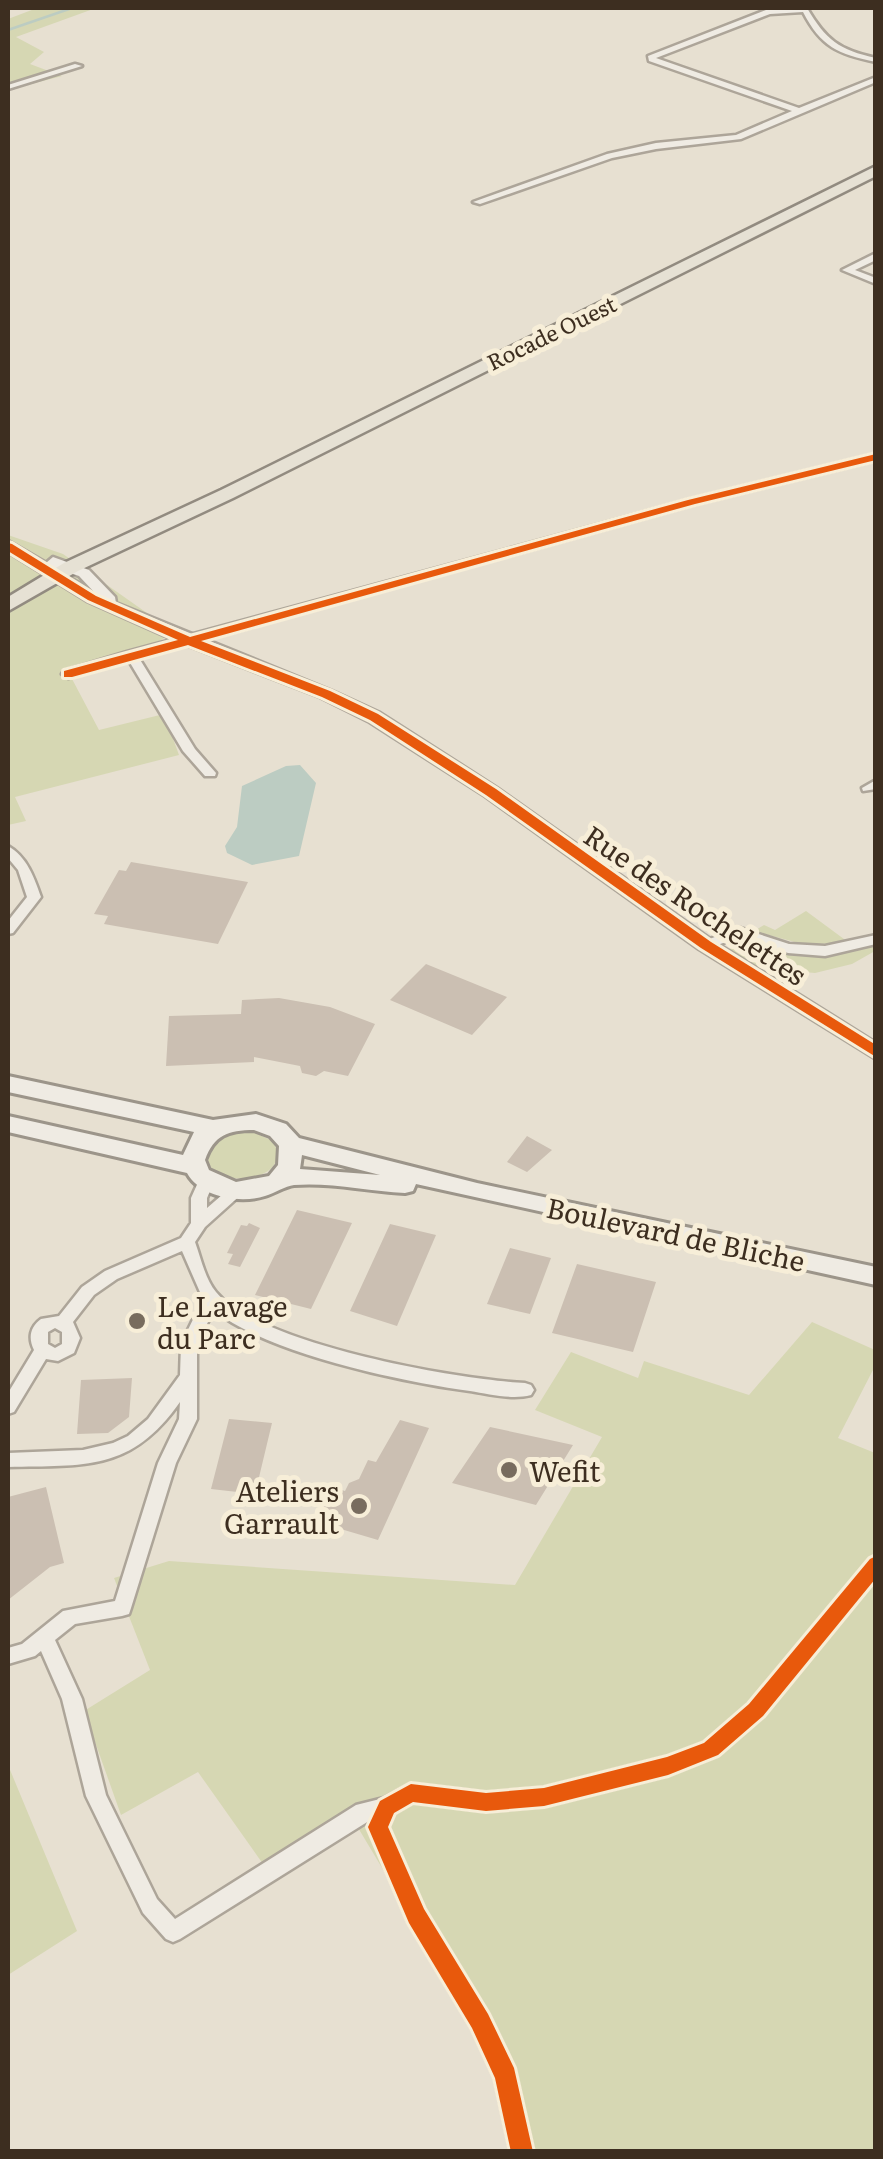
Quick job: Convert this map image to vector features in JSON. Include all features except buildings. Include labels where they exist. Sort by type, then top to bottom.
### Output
[{"type":"main road","name":"Rocade Ouest","points":[[8,606],[65,573],[876,170]]},
{"type":"main road","name":"Rocade Ouest","points":[[8,619],[65,573]]},
{"type":"main road","points":[[8,1084],[214,1129]]},
{"type":"main road","points":[[8,1124],[200,1174],[236,1192],[262,1188],[284,1176],[294,1155],[292,1144],[278,1130],[256,1122],[228,1123],[214,1129],[196,1146],[200,1174]]},
{"type":"main road","name":"Boulevard de Bliche","points":[[292,1144],[477,1191],[876,1276]]},
{"type":"main road","name":"Boulevard de Bliche","points":[[284,1176],[477,1191]]},
{"type":"street","points":[[799,111],[652,59],[662,51],[769,12],[804,9],[821,40],[833,48],[876,60]]},
{"type":"street","points":[[8,86],[78,66]]},
{"type":"street","points":[[477,202],[610,156],[656,146],[738,137],[876,79]]},
{"type":"street","points":[[876,256],[847,270],[876,281]]},
{"type":"street","points":[[68,674],[692,502],[876,457]]},
{"type":"street","name":"Rue des Rochelettes","points":[[11,552],[65,573],[125,613],[184,640],[342,702],[491,792],[706,945],[876,1052]]},
{"type":"street","points":[[131,656],[152,681],[194,762],[210,773]]},
{"type":"street","points":[[8,850],[24,868],[34,897],[8,930]]},
{"type":"street","points":[[706,945],[740,932],[788,948],[824,951],[876,939]]},
{"type":"street","points":[[199,1222],[200,1174]]},
{"type":"street","points":[[8,1407],[43,1350],[36,1343],[38,1334],[48,1325],[62,1324],[88,1291],[111,1275],[186,1242],[199,1222],[236,1192]]},
{"type":"street","points":[[186,1242],[211,1299],[240,1322],[280,1339],[501,1391],[526,1390]]},
{"type":"street","points":[[8,1656],[28,1650],[70,1617],[122,1608],[167,1462],[188,1419],[190,1344],[211,1299]]},
{"type":"street","points":[[8,1460],[100,1456],[126,1446],[149,1429],[187,1379]]},
{"type":"street","points":[[44,1637],[72,1698],[96,1796],[150,1906],[173,1932],[362,1811],[387,1807],[411,1793],[486,1802],[544,1797],[668,1766],[711,1749],[756,1710],[876,1564]]},
{"type":"street","points":[[387,1807],[378,1827],[383,1840],[416,1916],[480,2021],[506,2076],[522,2152]]},
{"type":"green space","points":[[37,8],[96,8],[16,37],[44,52],[30,64],[62,76],[8,90],[8,19]]},
{"type":"green space","points":[[8,535],[63,554],[174,632],[129,660],[71,677],[99,730],[164,714],[179,755],[15,797],[26,821],[8,825]]},
{"type":"green space","points":[[806,911],[848,942],[806,945],[754,931],[764,925],[775,930]]},
{"type":"green space","points":[[740,939],[825,954],[876,944],[875,951],[852,964],[815,973],[758,968],[729,950]]},
{"type":"green space","points":[[246,1129],[273,1141],[276,1162],[270,1170],[250,1178],[217,1174],[210,1166],[209,1150],[220,1138]]},
{"type":"green space","points":[[812,1322],[875,1350],[875,1366],[838,1438],[875,1453],[875,2151],[509,2151],[501,2090],[440,1965],[357,1826],[275,1881],[198,1772],[121,1815],[84,1711],[150,1670],[114,1578],[169,1561],[515,1585],[602,1437],[535,1410],[571,1352],[638,1378],[644,1361],[749,1395]]},
{"type":"green space","points":[[8,1765],[77,1931],[8,1975]]},
{"type":"shaded area","points":[[300,765],[316,783],[299,856],[252,865],[227,853],[225,846],[237,827],[242,786],[286,766]]},
{"type":"waterway","points":[[8,30],[72,8]]},
{"type":"cycle path","points":[[68,674],[692,502],[876,457]]},
{"type":"cycle path","points":[[8,546],[92,598],[374,717],[491,792],[706,945],[876,1052]]},
{"type":"cycle path","points":[[522,2152],[506,2076],[480,2021],[416,1916],[378,1827],[387,1807],[411,1793],[486,1802],[544,1797],[668,1766],[711,1749],[756,1710],[876,1564]]},
{"type":"place","name":"Le Lavage du Parc","points":[[137,1321]]},
{"type":"place","name":"Wefit","points":[[509,1470]]},
{"type":"place","name":"Ateliers Garrault","points":[[359,1506]]}]
